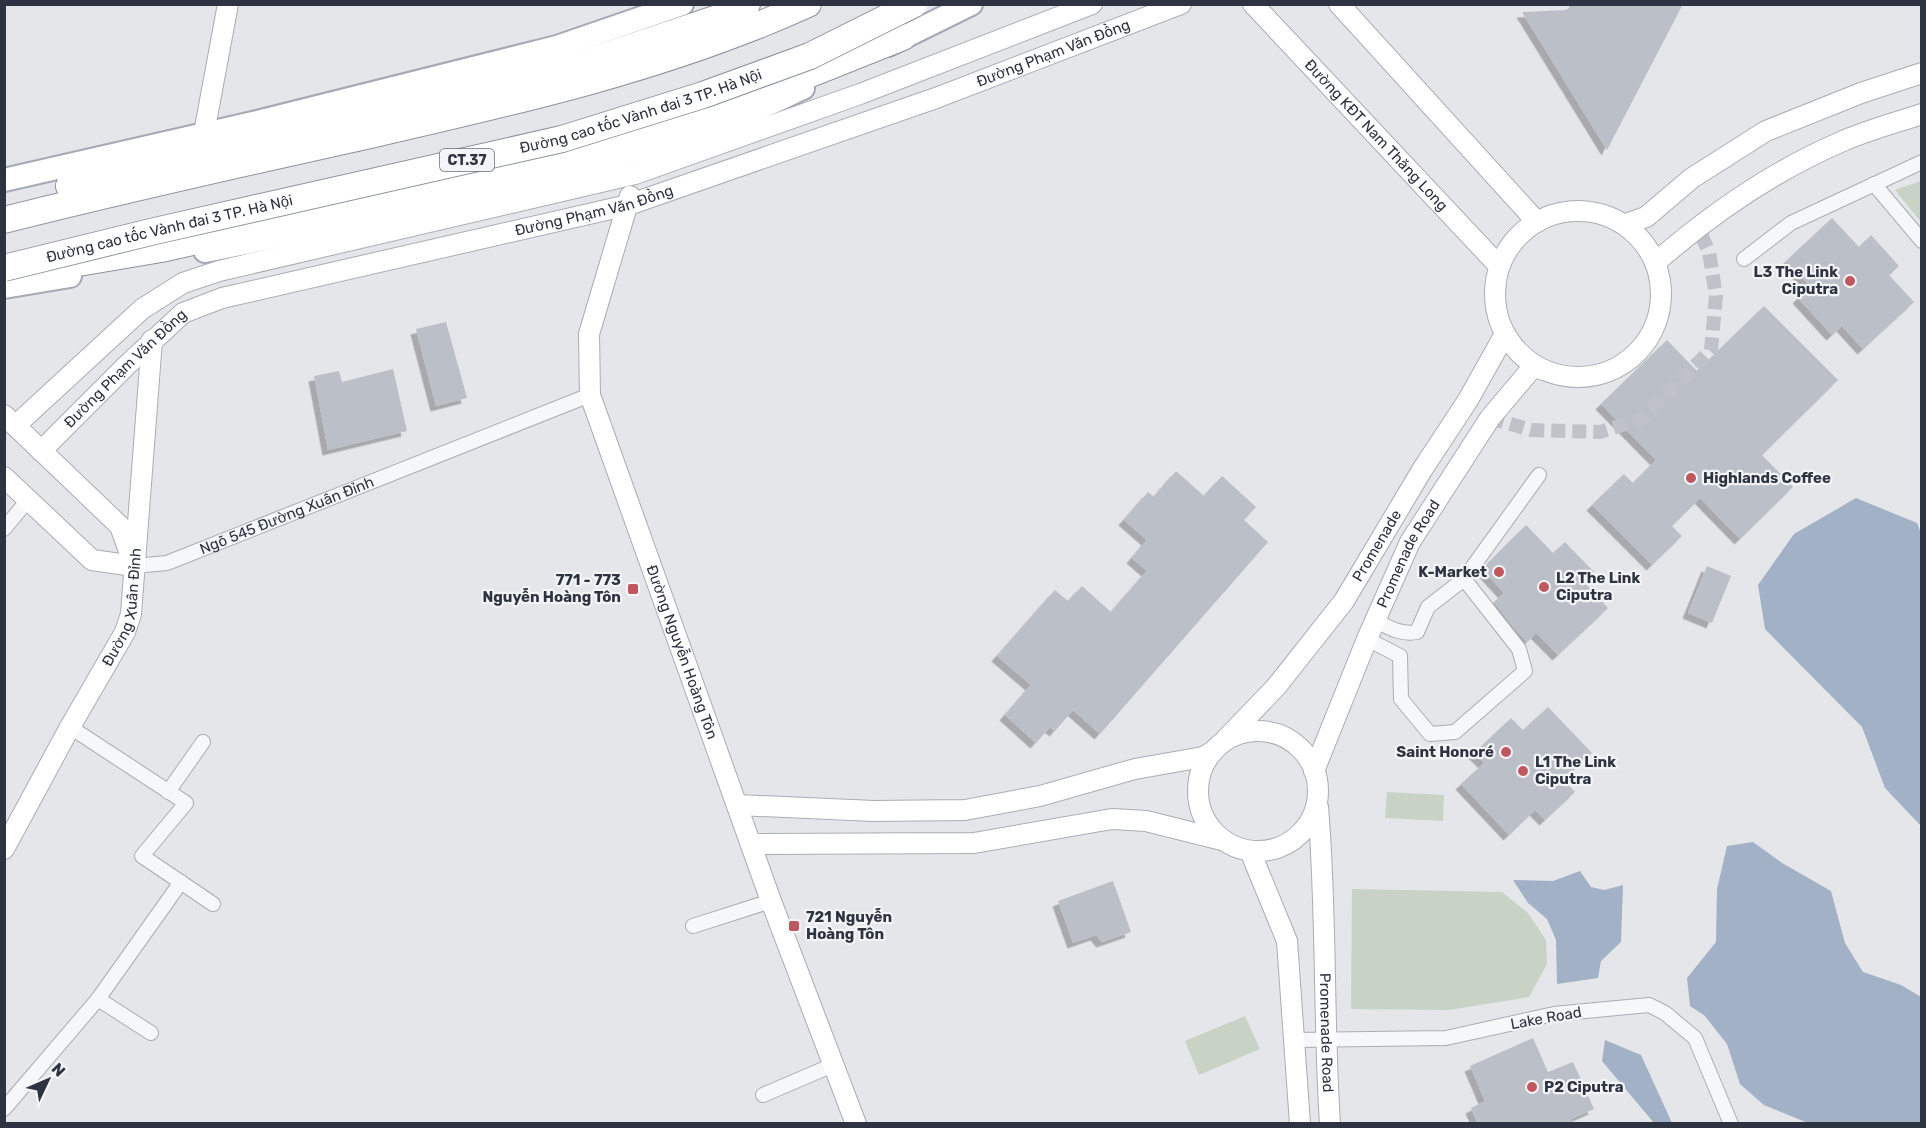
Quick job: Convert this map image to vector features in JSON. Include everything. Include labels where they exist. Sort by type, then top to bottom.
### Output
[{"type":"highway","points":[[4,203],[142,167],[447,98],[574,66],[736,12],[747,4]]},
{"type":"highway","points":[[4,220],[551,91],[653,63],[769,22],[808,4]]},
{"type":"highway","name":"Đường cao tốc Vành đai 3 TP. Hà Nội","points":[[4,267],[562,139],[703,95],[810,56],[914,4]]},
{"type":"highway","points":[[4,276],[161,249],[568,158],[668,126],[903,37]]},
{"type":"main road","points":[[4,180],[557,47],[656,9],[682,4]]},
{"type":"main road","points":[[4,211],[584,71],[716,29],[744,18],[758,4]]},
{"type":"main road","points":[[4,287],[247,243],[571,171],[671,140],[772,103],[971,4]]},
{"type":"main road","points":[[4,267],[258,214],[566,144],[665,113],[814,59],[903,37]]},
{"type":"street","points":[[204,133],[228,4]]},
{"type":"street","name":"Đường Phạm Văn Đồng","points":[[10,421],[141,309],[183,283],[219,271],[531,201],[635,174],[860,94],[1092,4]]},
{"type":"street","name":"Đường Phạm Văn Đồng","points":[[41,451],[152,340],[183,313],[222,298],[628,205],[936,98],[1181,4]]},
{"type":"street","name":"Đường KĐT Nam Thăng Long","points":[[1253,4],[1499,266]]},
{"type":"street","points":[[1339,4],[1537,222]]},
{"type":"street","points":[[1626,224],[1646,217],[1692,178],[1766,131],[1862,93],[1922,73]]},
{"type":"street","points":[[1655,263],[1697,226],[1761,182],[1843,140],[1922,114]]},
{"type":"street","points":[[1744,259],[1791,223],[1922,162]]},
{"type":"street","name":"Đường Nguyễn Hoàng Tôn","points":[[635,174],[628,205],[589,334],[590,395],[771,901],[856,1124]]},
{"type":"street","points":[[1874,184],[1922,241]]},
{"type":"street","points":[[1567,211],[1590,212],[1626,224],[1649,251],[1655,263],[1660,287],[1659,311],[1651,334],[1636,354],[1616,368],[1593,376],[1568,376],[1544,370],[1526,359],[1504,334],[1495,293],[1499,266],[1514,240],[1537,222],[1567,211]]},
{"type":"street","name":"Promenade","points":[[1219,746],[1276,687],[1344,601],[1422,470],[1468,400],[1504,334]]},
{"type":"street","name":"Đường Xuân Đỉnh","points":[[7,839],[125,632],[131,614],[152,340]]},
{"type":"street","name":"Promenade Road","points":[[1314,771],[1367,639],[1410,542],[1490,418],[1533,367],[1544,370]]},
{"type":"street","name":"Ngõ 545 Đường Xuân Đỉnh","points":[[4,477],[92,560],[134,566],[167,564],[590,395]]},
{"type":"street","points":[[10,421],[120,526],[134,566]]},
{"type":"street","points":[[1376,621],[1398,632],[1406,634],[1417,632],[1428,607],[1464,579],[1539,475]]},
{"type":"street","points":[[4,529],[28,501]]},
{"type":"street","points":[[1367,639],[1400,656],[1401,699],[1430,734],[1455,732],[1525,670],[1519,649],[1464,579]]},
{"type":"street","points":[[70,727],[186,803],[142,856],[213,904]]},
{"type":"street","points":[[737,805],[874,811],[965,810],[1040,796],[1135,769],[1203,757],[1243,733],[1260,731],[1278,734],[1293,743],[1306,755],[1314,771],[1318,798],[1308,825],[1295,839],[1269,850],[1250,851],[1222,840],[1146,821],[1112,819],[974,843],[752,844]]},
{"type":"street","points":[[168,792],[202,742]]},
{"type":"street","points":[[1219,746],[1204,764],[1197,791],[1204,818],[1222,840]]},
{"type":"street","name":"Promenade Road","points":[[1318,798],[1324,884],[1326,1040],[1330,1124]]},
{"type":"street","name":"Promenade Road","points":[[1250,851],[1287,941],[1300,1124]]},
{"type":"street","points":[[4,1108],[98,999],[181,882]]},
{"type":"street","points":[[693,926],[771,901]]},
{"type":"street","points":[[98,999],[150,1033]]},
{"type":"street","name":"Lake Road","points":[[1294,1040],[1446,1038],[1554,1014],[1649,1005],[1665,1014],[1695,1038],[1731,1124]]},
{"type":"street","points":[[763,1095],[833,1065]]},
{"type":"shaded area","points":[[1922,181],[1921,222],[1895,190]]},
{"type":"shaded area","points":[[1387,792],[1444,795],[1443,821],[1385,818]]},
{"type":"shaded area","points":[[1352,889],[1502,892],[1528,913],[1546,940],[1547,964],[1529,997],[1449,1010],[1351,1009]]},
{"type":"shaded area","points":[[1245,1016],[1260,1049],[1199,1075],[1185,1041]]},
{"type":"water","points":[[1856,498],[1917,523],[1921,533],[1921,826],[1885,788],[1862,727],[1765,629],[1758,585],[1794,534]]},
{"type":"water","points":[[1753,842],[1782,863],[1831,891],[1845,943],[1863,972],[1901,985],[1921,997],[1921,1123],[1808,1123],[1764,1105],[1740,1084],[1727,1044],[1704,1015],[1690,1006],[1687,978],[1716,942],[1717,889],[1727,846]]},
{"type":"water","points":[[1580,871],[1591,887],[1604,890],[1623,885],[1621,942],[1601,961],[1598,978],[1557,984],[1556,940],[1547,919],[1528,903],[1513,880],[1553,881]]},
{"type":"water","points":[[1605,1040],[1641,1055],[1672,1123],[1654,1123],[1602,1061]]},
{"type":"building","points":[[1571,4],[1683,4],[1607,150],[1522,12],[1567,10]]},
{"type":"building","name":"L3 The Link Ciputra","points":[[1832,218],[1859,247],[1871,235],[1899,266],[1889,275],[1914,302],[1863,349],[1842,326],[1832,335],[1798,298],[1810,286],[1786,261]]},
{"type":"building","points":[[1764,306],[1838,380],[1762,455],[1793,487],[1740,539],[1700,498],[1672,526],[1682,536],[1652,565],[1592,505],[1624,474],[1633,483],[1656,460],[1601,404],[1667,340],[1697,371]]},
{"type":"building","points":[[446,322],[467,398],[436,406],[416,329]]},
{"type":"building","points":[[393,369],[407,431],[328,450],[314,376],[339,371],[342,382]]},
{"type":"building","points":[[1176,471],[1204,496],[1222,476],[1256,507],[1244,520],[1268,542],[1100,734],[1073,710],[1055,731],[1050,727],[1036,743],[1005,715],[1031,685],[997,656],[1055,590],[1068,601],[1082,586],[1111,612],[1147,571],[1132,558],[1147,540],[1124,520],[1148,492],[1154,497]]},
{"type":"building","name":"L2 The Link Ciputra","points":[[1526,525],[1553,553],[1565,542],[1594,572],[1584,582],[1608,608],[1558,655],[1536,633],[1527,642],[1514,628],[1494,602],[1504,593],[1482,569]]},
{"type":"building","points":[[1707,566],[1731,576],[1712,623],[1688,613]]},
{"type":"building","name":"L1 The Link Ciputra","points":[[1548,707],[1592,753],[1563,779],[1575,792],[1545,820],[1535,810],[1509,835],[1461,784],[1484,763],[1474,753],[1511,718],[1523,730]]},
{"type":"building","points":[[1113,881],[1131,932],[1102,942],[1096,935],[1073,943],[1058,901]]},
{"type":"building","name":"P2 Ciputra","points":[[1533,1038],[1548,1072],[1573,1062],[1594,1109],[1571,1119],[1572,1124],[1478,1124],[1471,1108],[1485,1101],[1470,1066]]},
{"type":"tunnel","points":[[1490,418],[1531,430],[1600,432],[1642,419],[1711,350],[1716,296],[1709,252],[1697,226]]},
{"type":"place","name":"L3 The Link Ciputra","points":[[1850,281]]},
{"type":"place","name":"Highlands Coffee","points":[[1691,478]]},
{"type":"place","name":"K-Market","points":[[1499,572]]},
{"type":"place","name":"L2 The Link Ciputra","points":[[1544,587]]},
{"type":"place","name":"771 - 773 Nguyễn Hoàng Tôn","points":[[633,589]]},
{"type":"place","name":"Saint Honoré","points":[[1506,752]]},
{"type":"place","name":"L1 The Link Ciputra","points":[[1523,771]]},
{"type":"place","name":"721 Nguyễn Hoàng Tôn","points":[[794,926]]},
{"type":"place","name":"P2 Ciputra","points":[[1532,1087]]}]
